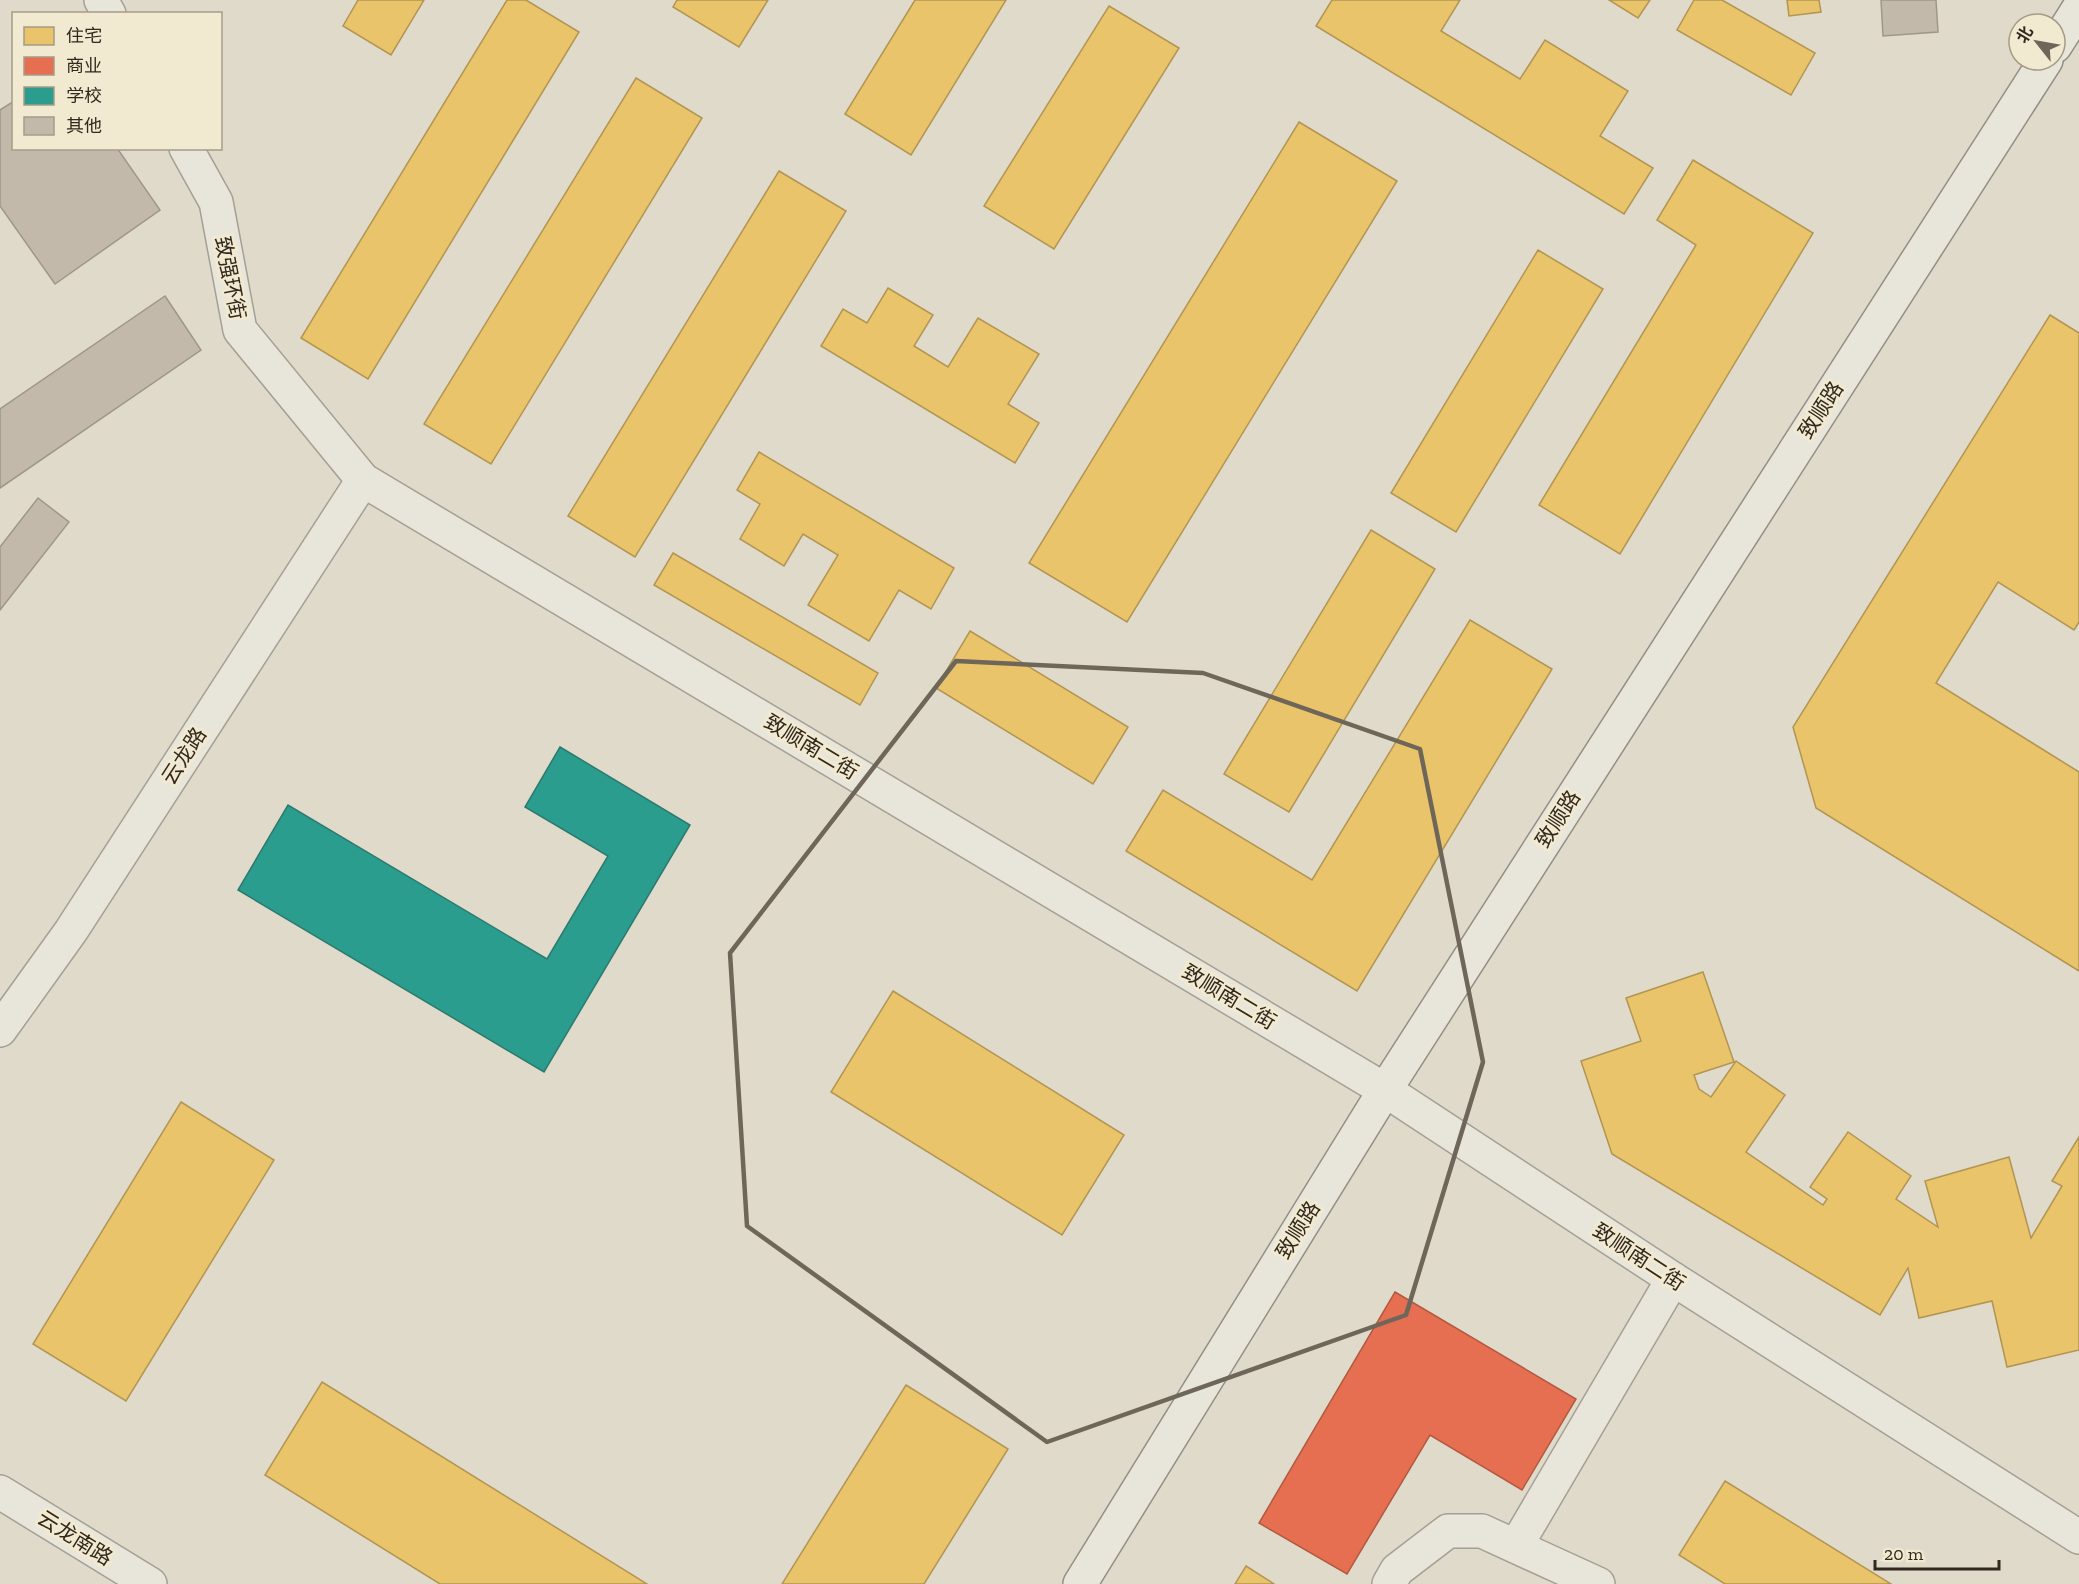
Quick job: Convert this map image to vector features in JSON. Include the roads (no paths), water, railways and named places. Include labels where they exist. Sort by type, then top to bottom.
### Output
[{"type":"street","points":[[2067,27],[2079,8]]},
{"type":"street","name":"致顺路","points":[[1080,1584],[1385,1090],[2038,72]]},
{"type":"street","name":"致强环街","points":[[187,150],[216,202],[240,330],[363,480]]},
{"type":"street","name":"致顺南二街","points":[[363,480],[1385,1090],[1673,1279],[2079,1538]]},
{"type":"street","name":"云龙路","points":[[0,1030],[71,930],[363,480]]},
{"type":"street","points":[[1515,1546],[1673,1279]]},
{"type":"street","name":"云龙南路","points":[[0,1492],[150,1584]]},
{"type":"street","points":[[1389,1584],[1397,1570],[1448,1531],[1482,1531],[1598,1584]]}]
